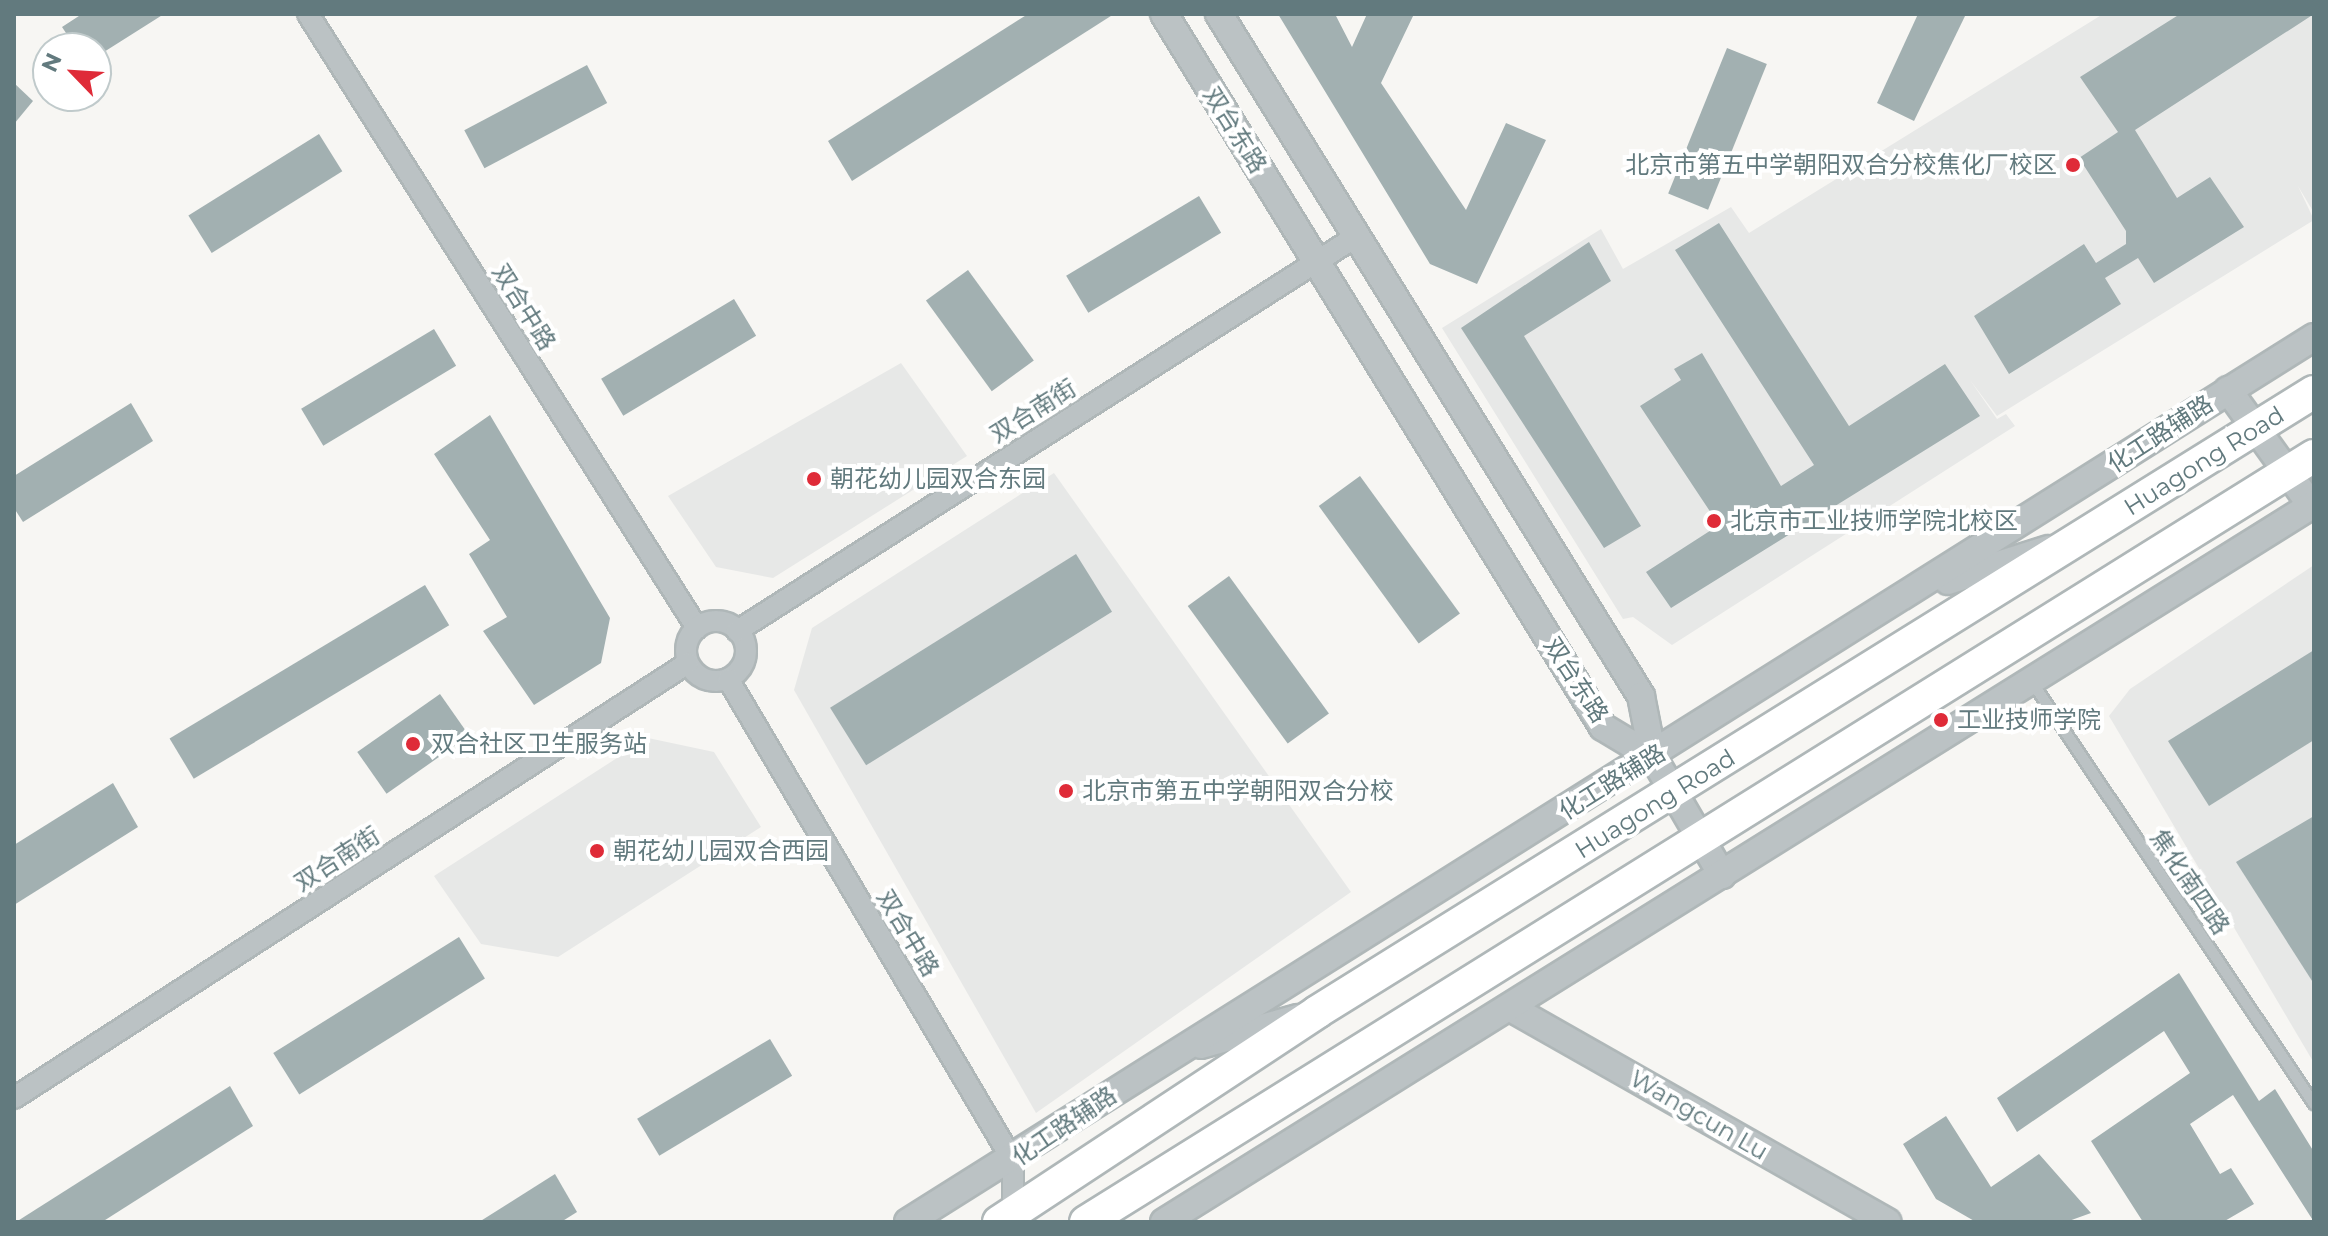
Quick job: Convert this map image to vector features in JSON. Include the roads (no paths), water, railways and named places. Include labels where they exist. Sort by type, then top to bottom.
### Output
[{"type":"main road","name":"Huagong Road","points":[[1008,1219],[1317,1012],[1674,793],[2314,392]]},
{"type":"main road","points":[[1086,1222],[2314,456]]},
{"type":"street","name":"双合中路","points":[[308,14],[697,628]]},
{"type":"street","name":"双台东路","points":[[1164,14],[1603,727],[1653,757]]},
{"type":"street","name":"双台东路","points":[[1219,14],[1641,696],[1653,757]]},
{"type":"street","name":"双合南街","points":[[737,631],[1357,236]]},
{"type":"street","name":"化工路辅路","points":[[908,1222],[1013,1161],[1171,1053],[1653,757],[2314,337]]},
{"type":"street","points":[[1164,1222],[1511,1008],[2313,504],[2286,474],[2228,390]]},
{"type":"street","points":[[1913,593],[2081,538]]},
{"type":"street","points":[[722,622],[737,631],[745,657],[728,679],[708,681],[688,663],[687,644],[697,628],[722,622]]},
{"type":"street","name":"双合南街","points":[[14,1098],[688,663]]},
{"type":"street","name":"双合中路","points":[[728,679],[1013,1161]]},
{"type":"street","points":[[1653,757],[1722,875]]},
{"type":"street","name":"Wangcun Lu","points":[[1511,1008],[1887,1222]]},
{"type":"street","points":[[1171,1053],[1317,1012]]},
{"type":"street","points":[[1008,1219],[1013,1161]]},
{"type":"lane","name":"焦化南四路","points":[[2032,682],[2314,1104]]},
{"type":"place","name":"北京市第五中学朝阳双合分校焦化厂校区","points":[[2073,165]]},
{"type":"place","name":"朝花幼儿园双合东园","points":[[814,479]]},
{"type":"place","name":"北京市工业技师学院北校区","points":[[1714,521]]},
{"type":"place","name":"工业技师学院","points":[[1941,720]]},
{"type":"place","name":"双合社区卫生服务站","points":[[413,744]]},
{"type":"place","name":"北京市第五中学朝阳双合分校","points":[[1066,791]]},
{"type":"place","name":"朝花幼儿园双合西园","points":[[597,851]]}]
